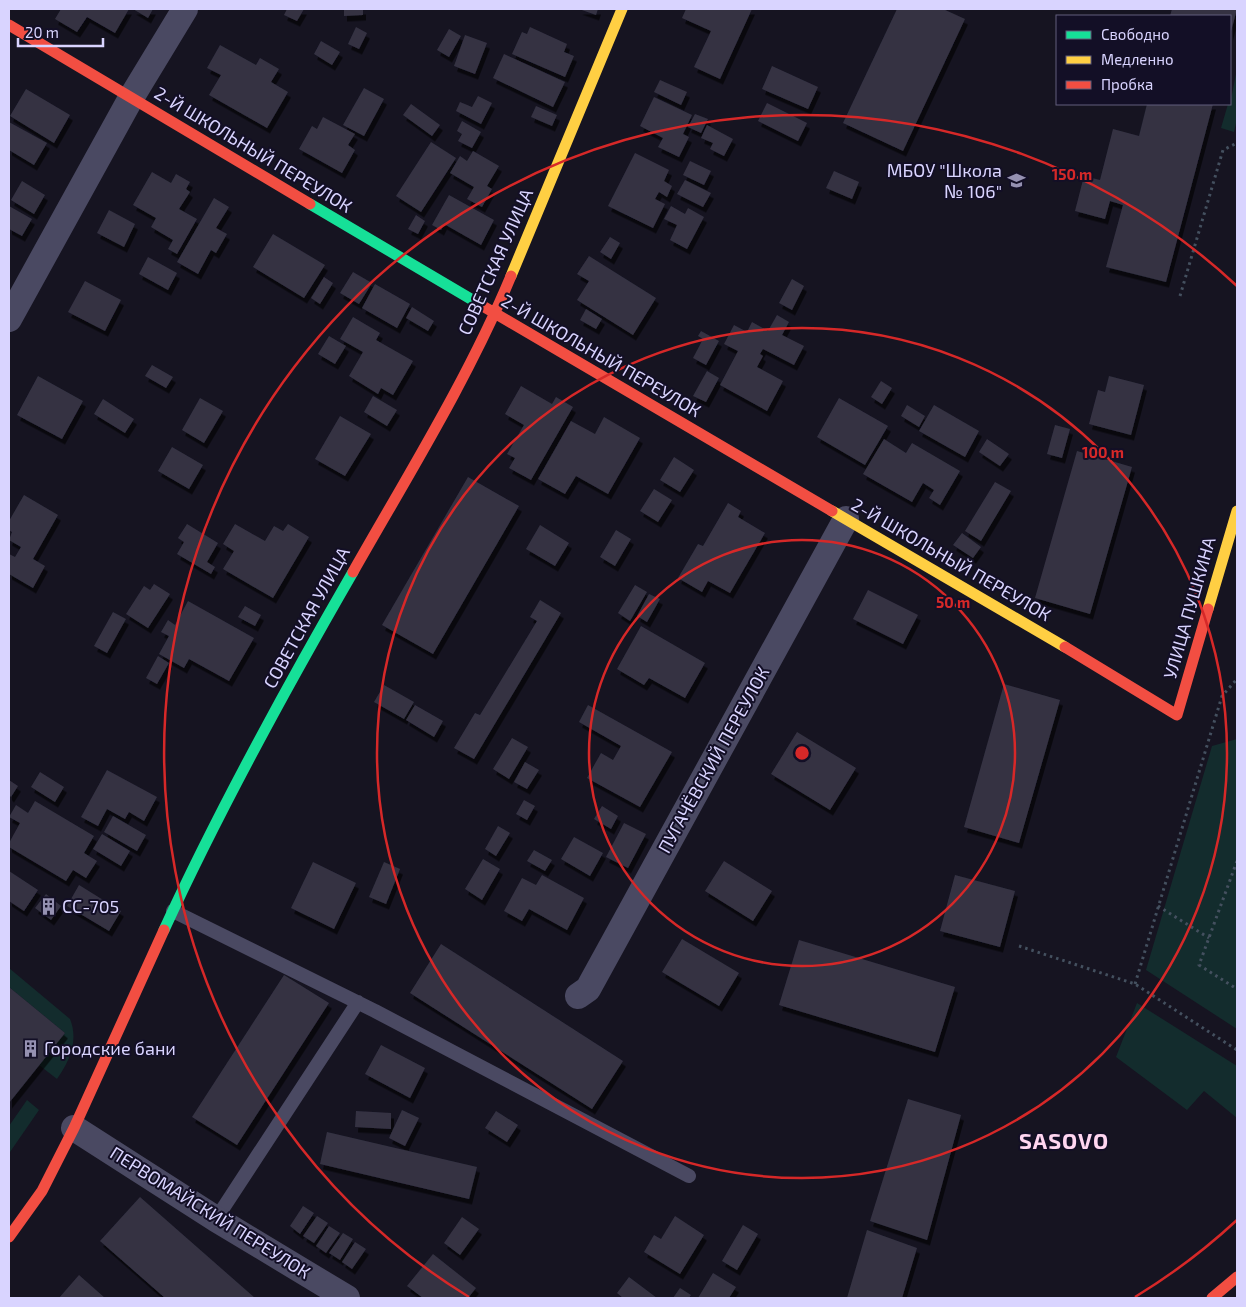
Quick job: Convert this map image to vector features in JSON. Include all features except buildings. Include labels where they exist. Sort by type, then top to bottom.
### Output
[{"type":"street","points":[[9,319],[131,98],[185,9]]},
{"type":"street","name":"СОВЕТСКАЯ УЛИЦА","points":[[9,1237],[42,1191],[74,1128],[173,911],[238,781],[310,646],[419,457],[495,314],[622,9]]},
{"type":"street","name":"2-Й ШКОЛЬНЫЙ ПЕРЕУЛОК","points":[[9,25],[1177,716]]},
{"type":"street","name":"УЛИЦА ПУШКИНА","points":[[1177,716],[1237,511]]},
{"type":"street","name":"ПУГАЧЁВСКИЙ ПЕРЕУЛОК","points":[[578,996],[588,989],[846,520]]},
{"type":"street","name":"ПЕРВОМАЙСКИЙ ПЕРЕУЛОК","points":[[74,1128],[216,1219],[347,1298]]},
{"type":"street","points":[[1212,1298],[1237,1277]]},
{"type":"lane","points":[[173,911],[358,1002],[689,1176]]},
{"type":"lane","points":[[216,1219],[358,1002]]},
{"type":"path","points":[[1180,296],[1223,150],[1237,143]]},
{"type":"path","points":[[1135,984],[1222,696],[1237,679]]},
{"type":"path","points":[[1237,861],[1199,965],[1237,989]]},
{"type":"path","points":[[1158,906],[1209,938]]},
{"type":"path","points":[[1019,946],[1135,984],[1237,1050]]},
{"type":"green space","points":[[1237,69],[1237,119],[1234,132],[1221,128],[1228,105],[1231,105]]},
{"type":"green space","points":[[1237,739],[1237,1029],[1146,970],[1212,746]]},
{"type":"green space","points":[[9,968],[70,1019],[73,1027],[73,1043],[69,1058],[57,1079],[39,1065],[65,1033],[9,987]]},
{"type":"green space","points":[[1137,1003],[1237,1066],[1237,1118],[1204,1091],[1187,1110],[1116,1057]]},
{"type":"green space","points":[[27,1100],[39,1110],[10,1152],[9,1126]]},
{"type":"traffic: fast","points":[[310,204],[481,305]]},
{"type":"traffic: fast","points":[[164,930],[185,884],[254,749],[353,572]]},
{"type":"traffic: slow","points":[[511,276],[622,9]]},
{"type":"traffic: slow","points":[[832,511],[1065,647]]},
{"type":"traffic: slow","points":[[1208,609],[1237,511]]},
{"type":"traffic: jam","points":[[9,25],[310,204]]},
{"type":"traffic: jam","points":[[353,572],[457,389],[511,276]]},
{"type":"traffic: jam","points":[[481,305],[832,511]]},
{"type":"traffic: jam","points":[[1065,647],[1177,715],[1208,609]]},
{"type":"traffic: jam","points":[[9,1237],[42,1191],[74,1128],[164,930]]},
{"type":"traffic: jam","points":[[1212,1298],[1237,1277]]},
{"type":"place","name":"МБОУ \"Школа № 106\"","points":[[1016,181]]},
{"type":"place","name":"СС-705","points":[[48,907]]},
{"type":"place","name":"Городские бани","points":[[30,1049]]},
{"type":"district","name":"SASOVO","points":[[1064,1141]]}]
